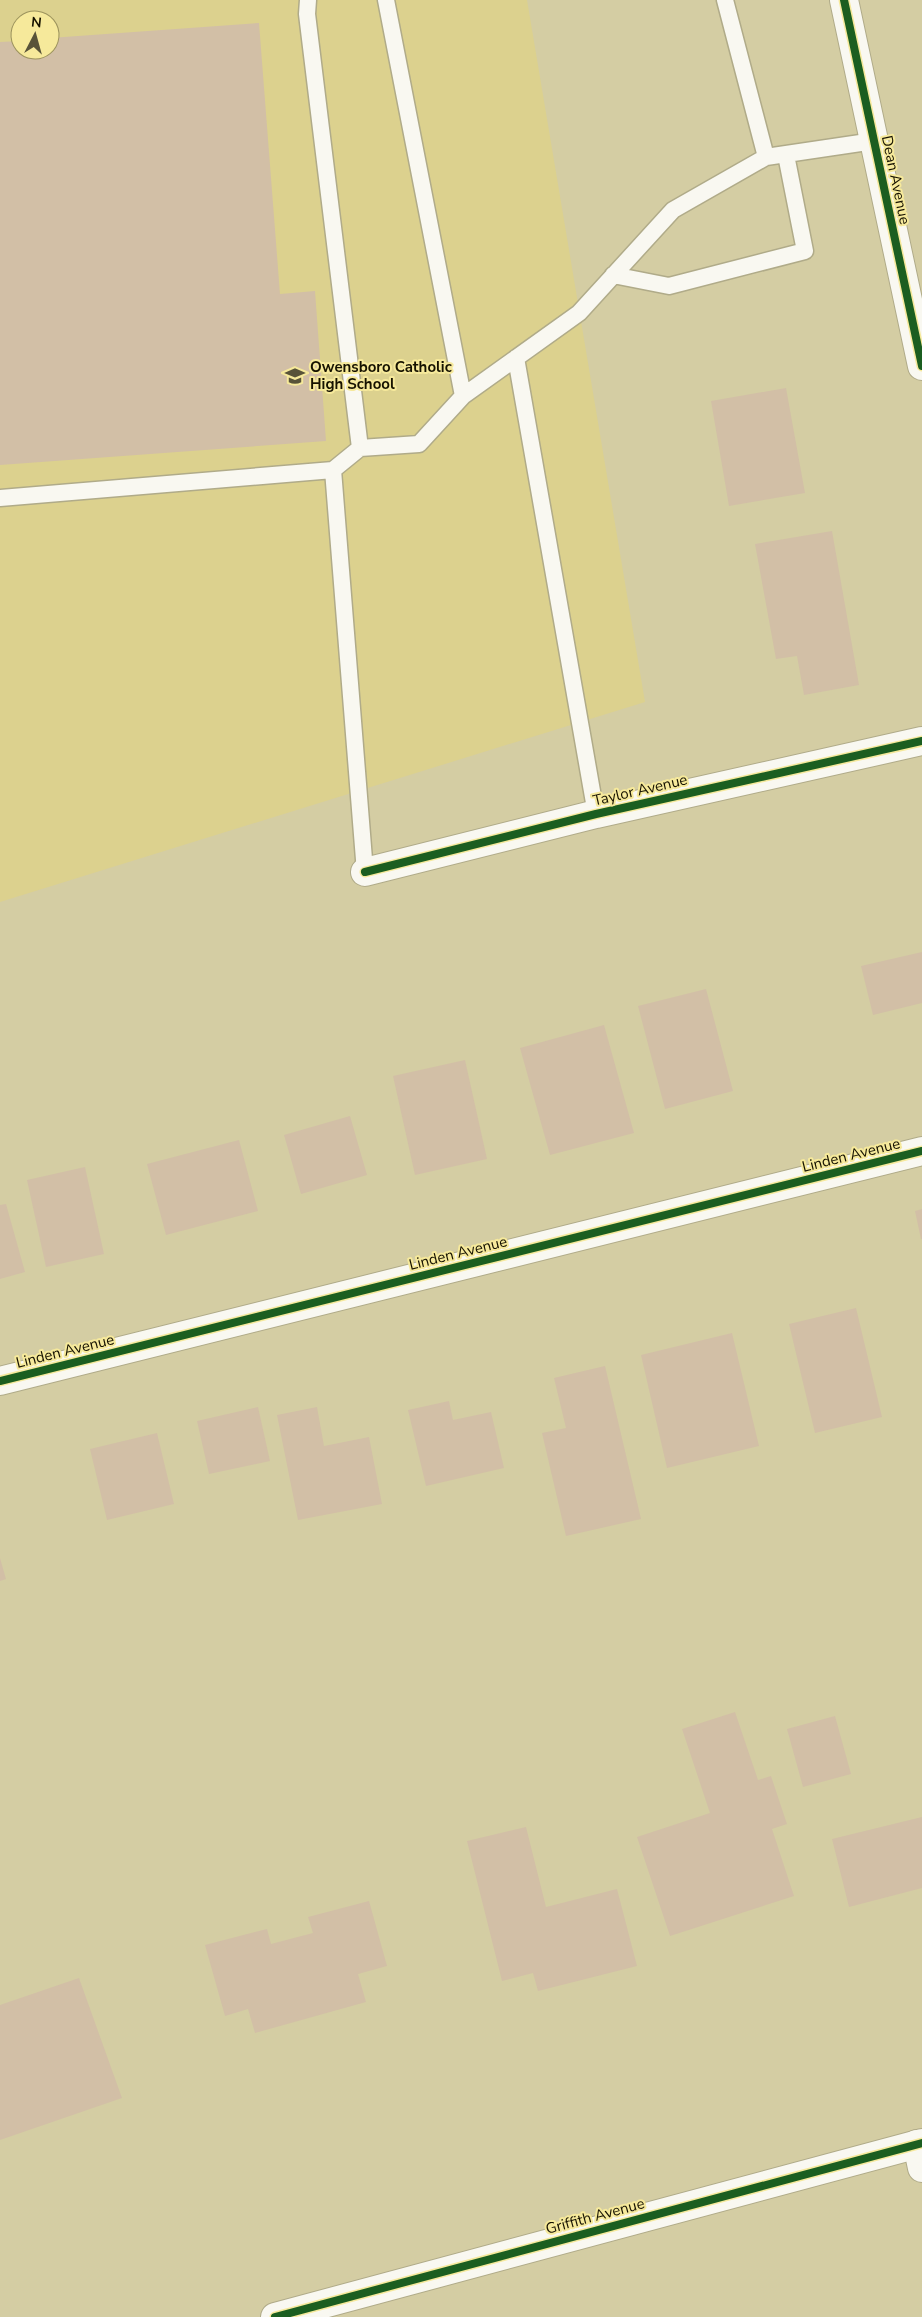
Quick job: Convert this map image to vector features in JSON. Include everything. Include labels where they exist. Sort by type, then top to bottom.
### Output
[{"type":"street","name":"Dean Avenue","points":[[844,0],[922,366]]},
{"type":"street","name":"Taylor Avenue","points":[[365,872],[596,814],[922,741]]},
{"type":"street","name":"Linden Avenue","points":[[0,1381],[922,1152]]},
{"type":"street","name":"Griffith Avenue","points":[[275,2317],[920,2152]]},
{"type":"lane","points":[[308,0],[307,14],[360,448]]},
{"type":"lane","points":[[386,0],[463,396]]},
{"type":"lane","points":[[724,0],[766,157]]},
{"type":"lane","points":[[0,498],[333,470],[360,448],[419,444],[463,396],[579,313],[673,210],[766,157],[874,141]]},
{"type":"lane","points":[[613,275],[668,286],[805,251],[786,154]]},
{"type":"lane","points":[[516,358],[596,814]]},
{"type":"lane","points":[[333,470],[365,872]]},
{"type":"shaded area","name":"Owensboro Catholic High School","points":[[0,0],[527,0],[645,702],[0,902]]},
{"type":"building","points":[[259,23],[280,294],[315,291],[326,441],[0,465],[0,42],[10,42],[10,60],[60,60],[60,37]]},
{"type":"building","points":[[786,388],[805,493],[729,506],[711,401]]},
{"type":"building","points":[[832,531],[859,685],[804,695],[797,656],[776,659],[755,544]]},
{"type":"building","points":[[922,952],[922,1003],[873,1015],[861,966]]},
{"type":"building","points":[[706,989],[733,1091],[665,1109],[638,1006]]},
{"type":"building","points":[[604,1025],[634,1133],[550,1155],[520,1048]]},
{"type":"building","points":[[465,1060],[487,1159],[415,1175],[393,1076]]},
{"type":"building","points":[[350,1116],[367,1175],[301,1194],[284,1135]]},
{"type":"building","points":[[239,1140],[258,1211],[166,1235],[147,1164]]},
{"type":"building","points":[[85,1167],[104,1254],[46,1267],[27,1180]]},
{"type":"building","points":[[6,1204],[25,1272],[0,1279],[0,1205]]},
{"type":"building","points":[[922,1209],[922,1239],[921,1239],[915,1211]]},
{"type":"building","points":[[856,1308],[882,1417],[815,1433],[789,1324]]},
{"type":"building","points":[[732,1333],[759,1446],[667,1468],[641,1355]]},
{"type":"building","points":[[605,1366],[641,1519],[566,1536],[542,1433],[566,1428],[554,1378]]},
{"type":"building","points":[[449,1401],[453,1420],[491,1412],[504,1468],[426,1486],[408,1410]]},
{"type":"building","points":[[258,1407],[270,1461],[209,1474],[197,1421]]},
{"type":"building","points":[[317,1407],[324,1446],[369,1437],[382,1504],[298,1520],[277,1415]]},
{"type":"building","points":[[157,1433],[174,1504],[107,1520],[90,1449]]},
{"type":"building","points":[[0,1558],[6,1579],[0,1581]]},
{"type":"building","points":[[735,1712],[758,1780],[771,1776],[787,1824],[772,1829],[794,1896],[670,1936],[637,1837],[710,1813],[682,1729]]},
{"type":"building","points":[[835,1716],[851,1774],[803,1787],[787,1729]]},
{"type":"building","points":[[922,1817],[922,1888],[849,1907],[832,1839]]},
{"type":"building","points":[[526,1827],[546,1907],[617,1889],[637,1966],[538,1991],[533,1973],[502,1981],[467,1841]]},
{"type":"building","points":[[369,1901],[387,1966],[358,1974],[366,2002],[255,2033],[248,2009],[225,2016],[205,1945],[267,1929],[271,1944],[313,1933],[308,1917]]},
{"type":"building","points":[[79,1978],[122,2098],[0,2140],[0,2005]]},
{"type":"cycle path","points":[[844,0],[922,366]]},
{"type":"cycle path","points":[[365,872],[596,814],[922,741]]},
{"type":"cycle path","points":[[0,1381],[922,1151]]},
{"type":"cycle path","points":[[275,2317],[922,2143]]},
{"type":"place","name":"Owensboro Catholic High School","points":[[295,376]]}]
